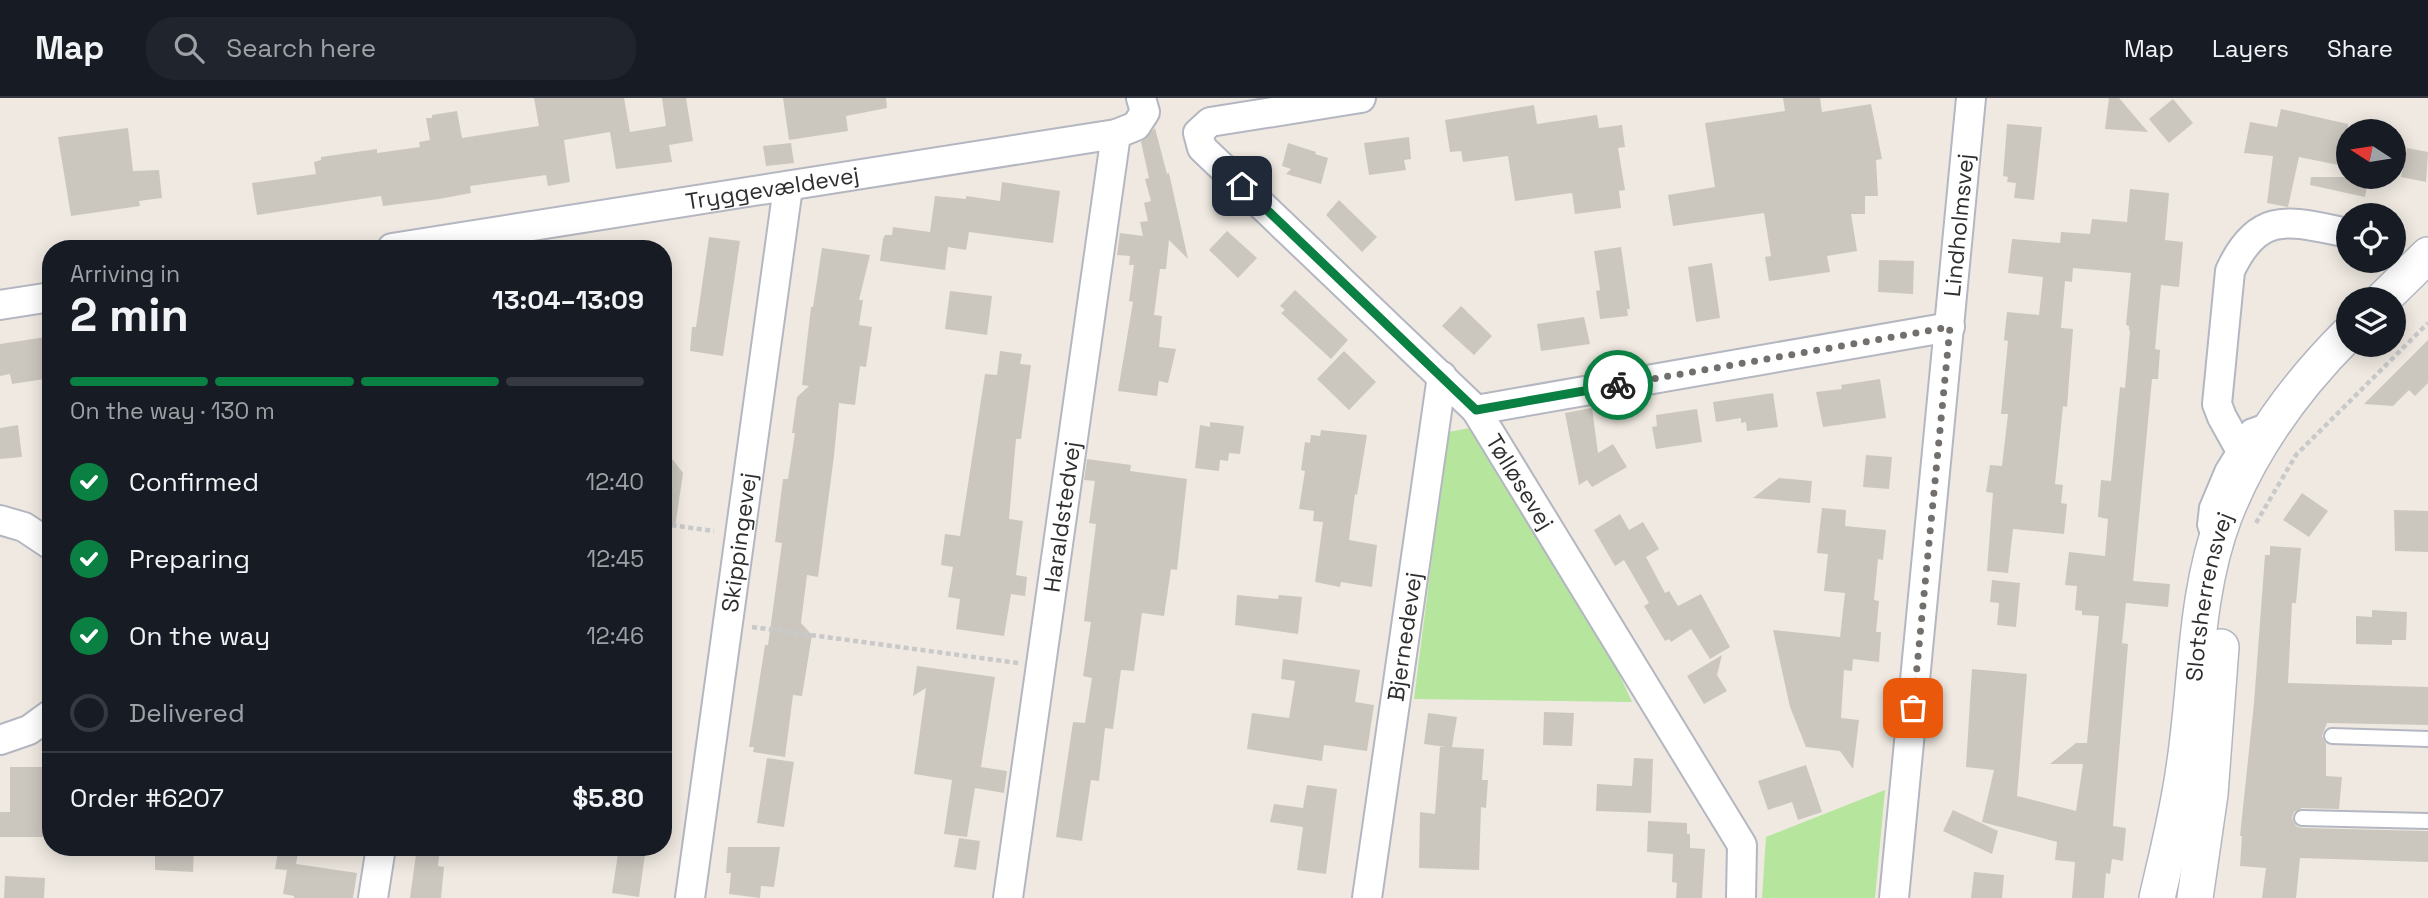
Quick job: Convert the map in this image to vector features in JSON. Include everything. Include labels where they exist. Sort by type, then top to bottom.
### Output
[{"type":"street","name":"Tølløsevej","points":[[1361,98],[1210,122],[1198,133],[1202,148],[1476,410],[1742,845],[1741,898]]},
{"type":"street","name":"Lindholmsvej","points":[[1894,898],[1971,98]]},
{"type":"street","name":"Tryggevældevej","points":[[482,240],[1116,134],[1136,126],[1143,105]]},
{"type":"street","name":"Haraldstedvej","points":[[1009,898],[1116,134]]},
{"type":"street","name":"Skippingevej","points":[[690,898],[788,187]]},
{"type":"street","points":[[2237,444],[2217,404],[2230,271],[2238,253],[2250,238],[2264,228],[2279,223],[2336,231]]},
{"type":"street","points":[[2395,287],[2415,267]]},
{"type":"street","points":[[2406,290],[2415,267]]},
{"type":"street","points":[[0,305],[42,298]]},
{"type":"street","points":[[1476,410],[1950,327]]},
{"type":"street","name":"Slotsherrensvej","points":[[2195,898],[2210,794],[2223,618],[2224,519],[2256,449],[2306,379],[2336,347]]},
{"type":"street","name":"Slotsherrensvej","points":[[2157,898],[2185,768],[2204,596],[2271,465],[2296,426],[2326,388],[2357,357]]},
{"type":"street","name":"Bjernedevej","points":[[1367,898],[1442,376]]},
{"type":"street","points":[[0,520],[24,527],[42,539]]},
{"type":"street","points":[[0,740],[29,730],[42,721]]},
{"type":"street","points":[[373,898],[379,856]]},
{"type":"lane","points":[[2222,561],[2205,525],[2207,507],[2223,469],[2249,427],[2277,418]]},
{"type":"lane","points":[[2332,736],[2428,739]]},
{"type":"lane","points":[[2302,818],[2428,821]]},
{"type":"path","points":[[2222,561],[2296,455],[2428,323]]},
{"type":"path","points":[[672,525],[739,535]]},
{"type":"path","points":[[727,624],[1041,666]]},
{"type":"green space","points":[[1470,428],[1615,665],[1632,702],[1414,699],[1448,432]]},
{"type":"green space","points":[[1885,790],[1875,898],[1762,898],[1766,837]]},
{"type":"building","points":[[534,98],[624,98],[630,132],[666,126],[662,98],[686,98],[693,141],[669,145],[672,162],[616,169],[610,132],[564,140],[570,182],[548,186],[546,175],[470,186],[471,193],[439,199],[383,206],[381,196],[257,215],[252,183],[316,174],[314,162],[321,160],[321,157],[377,149],[377,153],[420,147],[419,142],[430,140],[426,118],[432,118],[432,115],[457,111],[462,138],[539,126]]},
{"type":"building","points":[[783,98],[886,98],[887,108],[846,116],[848,131],[789,140]]},
{"type":"building","points":[[1783,98],[1820,98],[1822,112],[1871,104],[1882,159],[1876,160],[1878,196],[1865,196],[1865,214],[1851,214],[1857,251],[1827,256],[1830,272],[1769,281],[1765,257],[1771,256],[1764,213],[1673,226],[1668,195],[1715,187],[1705,123],[1785,111]]},
{"type":"building","points":[[2109,98],[2119,98],[2148,132],[2105,129]]},
{"type":"building","points":[[2173,99],[2193,123],[2169,143],[2149,119]]},
{"type":"building","points":[[1534,105],[1537,124],[1597,115],[1599,128],[1622,125],[1625,147],[1618,148],[1625,190],[1619,191],[1621,208],[1575,214],[1572,193],[1515,201],[1508,156],[1463,162],[1461,151],[1450,152],[1445,120]]},
{"type":"building","points":[[2281,109],[2336,121],[2336,165],[2299,157],[2288,207],[2267,203],[2273,156],[2244,153],[2250,122],[2277,127]]},
{"type":"building","points":[[2007,124],[2042,127],[2034,200],[2014,198],[2016,183],[2007,182],[2008,177],[2003,176]]},
{"type":"building","points":[[128,128],[133,171],[159,170],[162,198],[139,201],[140,206],[71,216],[58,137]]},
{"type":"building","points":[[1155,128],[1167,174],[1169,173],[1188,259],[1169,240],[1166,269],[1160,269],[1154,315],[1162,316],[1159,347],[1176,349],[1168,383],[1159,381],[1157,396],[1118,391],[1133,302],[1129,301],[1134,265],[1129,265],[1130,256],[1117,255],[1120,233],[1143,236],[1140,222],[1148,221],[1144,203],[1151,201],[1145,179],[1149,178],[1141,142]]},
{"type":"building","points":[[1409,137],[1411,159],[1404,160],[1406,170],[1369,175],[1364,143]]},
{"type":"building","points":[[791,143],[794,163],[766,166],[763,146]]},
{"type":"building","points":[[1288,143],[1328,158],[1321,184],[1286,174],[1291,169],[1282,166]]},
{"type":"building","points":[[2407,148],[2428,152],[2426,182],[2406,178]]},
{"type":"building","points":[[2311,177],[2336,177],[2336,189],[2367,189],[2365,197],[2310,185]]},
{"type":"building","points":[[1002,182],[1060,191],[1053,243],[969,232],[966,250],[948,247],[945,270],[880,261],[883,239],[885,235],[892,235],[893,227],[930,232],[935,196],[966,199],[966,196],[1000,201]]},
{"type":"building","points":[[2130,189],[2169,193],[2165,240],[2183,242],[2179,287],[2161,285],[2155,349],[2160,350],[2158,379],[2152,379],[2133,581],[2170,584],[2168,607],[2126,603],[2122,643],[2128,644],[2113,826],[2126,828],[2123,861],[2112,859],[2110,874],[2106,873],[2104,898],[2072,898],[2075,862],[2055,860],[2057,842],[1982,822],[1994,770],[1966,767],[1972,669],[2027,674],[2017,796],[2076,811],[2083,764],[2050,764],[2076,743],[2087,743],[2099,616],[2082,615],[2082,611],[2075,610],[2077,586],[2065,585],[2069,552],[2105,556],[2108,519],[2098,517],[2101,480],[2111,481],[2120,387],[2125,388],[2130,331],[2126,325],[2131,273],[2073,268],[2072,282],[2065,281],[2061,328],[2073,329],[2067,407],[2063,406],[2055,484],[2063,485],[2061,503],[2067,504],[2064,534],[2013,529],[2008,573],[1987,571],[1993,493],[1986,492],[1990,465],[2002,466],[2008,414],[2001,414],[2008,341],[2004,340],[2007,312],[2039,315],[2043,277],[2008,273],[2012,239],[2060,243],[2061,232],[2090,234],[2092,219],[2127,222]]},
{"type":"building","points":[[1339,200],[1377,237],[1362,252],[1326,215]]},
{"type":"building","points":[[1227,231],[1257,258],[1238,278],[1209,250]]},
{"type":"building","points":[[709,237],[740,241],[723,356],[690,351]]},
{"type":"building","points":[[1621,247],[1630,309],[1627,309],[1628,316],[1600,319],[1596,291],[1600,290],[1594,251]]},
{"type":"building","points":[[822,248],[870,255],[859,300],[863,300],[859,325],[872,327],[866,367],[860,366],[855,405],[839,403],[818,577],[807,575],[801,623],[812,635],[802,696],[793,695],[785,757],[753,752],[754,747],[749,747],[765,645],[768,645],[782,543],[775,542],[783,479],[788,479],[797,397],[809,386],[802,385],[811,307]]},
{"type":"building","points":[[1879,260],[1914,261],[1913,294],[1878,292]]},
{"type":"building","points":[[1712,263],[1720,318],[1696,322],[1688,267]]},
{"type":"building","points":[[1295,290],[1348,340],[1331,359],[1281,313],[1285,310],[1280,306]]},
{"type":"building","points":[[950,291],[992,296],[987,335],[945,329]]},
{"type":"building","points":[[1461,306],[1492,336],[1474,355],[1442,326]]},
{"type":"building","points":[[1584,317],[1590,344],[1541,351],[1537,324]]},
{"type":"building","points":[[42,338],[42,379],[12,384],[10,374],[0,376],[0,344]]},
{"type":"building","points":[[2428,340],[2428,383],[2415,396],[2409,390],[2393,406],[2364,404]]},
{"type":"building","points":[[1000,351],[1022,354],[1020,364],[1031,365],[1021,439],[1016,439],[1009,519],[1023,521],[1016,575],[1027,577],[1025,596],[1011,594],[1004,636],[956,629],[960,599],[948,597],[953,567],[941,565],[945,534],[960,536],[985,374],[997,375]]},
{"type":"building","points":[[1344,351],[1376,382],[1349,410],[1317,379]]},
{"type":"building","points":[[1880,379],[1886,418],[1823,427],[1816,392],[1842,389],[1841,385]]},
{"type":"building","points":[[1773,393],[1778,427],[1747,431],[1746,422],[1741,423],[1741,418],[1716,422],[1713,402]]},
{"type":"building","points":[[1592,408],[1598,453],[1613,444],[1627,467],[1592,487],[1587,480],[1579,485],[1565,413]]},
{"type":"building","points":[[1697,409],[1702,442],[1656,449],[1652,427],[1657,426],[1656,415]]},
{"type":"building","points":[[1210,422],[1244,426],[1240,454],[1229,453],[1228,461],[1220,460],[1219,471],[1195,468],[1200,425],[1210,427]]},
{"type":"building","points":[[18,425],[22,457],[0,459],[0,428]]},
{"type":"building","points":[[1321,430],[1367,435],[1349,540],[1377,545],[1372,587],[1341,582],[1340,587],[1315,582],[1323,522],[1313,521],[1314,511],[1299,509],[1305,471],[1301,470],[1305,442],[1310,443],[1311,435],[1320,436]]},
{"type":"building","points":[[1866,455],[1892,457],[1889,489],[1863,487]]},
{"type":"building","points":[[672,459],[683,473],[675,527],[672,527]]},
{"type":"building","points":[[1087,459],[1131,465],[1130,471],[1187,479],[1177,570],[1171,569],[1164,616],[1142,613],[1134,671],[1121,670],[1113,729],[1105,728],[1099,781],[1091,780],[1082,841],[1056,837],[1073,722],[1085,723],[1092,678],[1083,676],[1091,622],[1084,621],[1096,524],[1089,523],[1095,481],[1084,480]]},
{"type":"building","points":[[1779,478],[1812,481],[1810,503],[1753,498]]},
{"type":"building","points":[[2302,493],[2328,511],[2309,537],[2283,520]]},
{"type":"building","points":[[1822,508],[1846,510],[1845,526],[1886,530],[1883,560],[1878,559],[1874,600],[1879,601],[1876,632],[1881,632],[1879,662],[1853,659],[1852,671],[1844,670],[1841,718],[1859,720],[1853,769],[1840,751],[1806,747],[1790,707],[1773,630],[1840,637],[1845,593],[1824,591],[1828,554],[1817,553]]},
{"type":"building","points":[[2394,510],[2428,511],[2428,552],[2395,551]]},
{"type":"building","points":[[1620,514],[1629,530],[1643,522],[1659,549],[1646,557],[1665,593],[1669,591],[1678,606],[1701,594],[1730,647],[1710,659],[1691,629],[1671,642],[1669,639],[1665,641],[1644,606],[1649,603],[1624,560],[1615,566],[1594,530]]},
{"type":"building","points":[[2270,546],[2301,548],[2296,603],[2292,603],[2288,683],[2428,687],[2428,725],[2327,723],[2322,736],[2326,744],[2326,776],[2342,777],[2339,809],[2302,808],[2294,812],[2292,818],[2296,826],[2428,831],[2428,862],[2300,858],[2296,898],[2262,898],[2266,868],[2240,866],[2240,836],[2254,703],[2265,555],[2270,555]]},
{"type":"building","points":[[1992,580],[2020,583],[2016,627],[1997,625],[1999,603],[1990,602]]},
{"type":"building","points":[[1237,595],[1278,599],[1279,595],[1302,597],[1298,634],[1235,625]]},
{"type":"building","points":[[2372,610],[2407,612],[2406,640],[2392,640],[2392,645],[2356,644],[2356,616],[2372,617]]},
{"type":"building","points":[[1722,655],[1717,675],[1727,691],[1704,704],[1687,676]]},
{"type":"building","points":[[1283,659],[1360,670],[1355,702],[1374,705],[1367,751],[1324,745],[1322,761],[1247,749],[1252,713],[1289,718],[1295,681],[1281,679]]},
{"type":"building","points":[[917,666],[995,677],[981,767],[1007,771],[1004,793],[975,788],[967,837],[944,834],[952,780],[914,774],[926,688],[913,696]]},
{"type":"building","points":[[1544,712],[1574,713],[1572,746],[1543,745]]},
{"type":"building","points":[[1428,713],[1457,717],[1452,747],[1484,749],[1482,780],[1488,780],[1486,808],[1481,807],[1479,870],[1419,868],[1420,812],[1435,814],[1440,747],[1446,747],[1424,744]]},
{"type":"building","points":[[767,758],[794,762],[784,827],[757,823]]},
{"type":"building","points":[[1634,758],[1653,759],[1651,813],[1596,811],[1597,784],[1632,786]]},
{"type":"building","points":[[1806,765],[1822,812],[1798,820],[1792,802],[1768,810],[1758,781]]},
{"type":"building","points":[[10,767],[42,767],[42,837],[0,837],[0,812],[10,812]]},
{"type":"building","points":[[1307,785],[1337,789],[1326,874],[1297,870],[1303,827],[1270,822],[1274,804],[1303,808]]},
{"type":"building","points":[[1953,810],[1998,831],[1992,854],[1943,831]]},
{"type":"building","points":[[1648,821],[1687,823],[1690,848],[1705,849],[1702,898],[1676,898],[1677,883],[1672,882],[1673,854],[1647,852]]},
{"type":"building","points":[[959,838],[980,841],[976,870],[954,867]]},
{"type":"building","points":[[728,847],[780,847],[774,887],[761,886],[760,898],[729,894],[731,873],[726,873]]},
{"type":"building","points":[[155,856],[194,856],[193,872],[155,870]]},
{"type":"building","points":[[277,856],[297,856],[296,864],[357,873],[353,898],[294,898],[283,894],[287,870],[275,869]]},
{"type":"building","points":[[416,856],[439,856],[438,866],[444,867],[441,898],[410,898]]},
{"type":"building","points":[[618,856],[645,856],[639,897],[612,893]]},
{"type":"building","points":[[1974,872],[2004,875],[2002,898],[1971,898]]},
{"type":"building","points":[[5,876],[45,878],[44,898],[4,898]]},
{"type":"way so far","points":[[1618,385],[1950,327],[1913,708]]},
{"type":"route","points":[[1242,186],[1476,410],[1618,385]]}]
